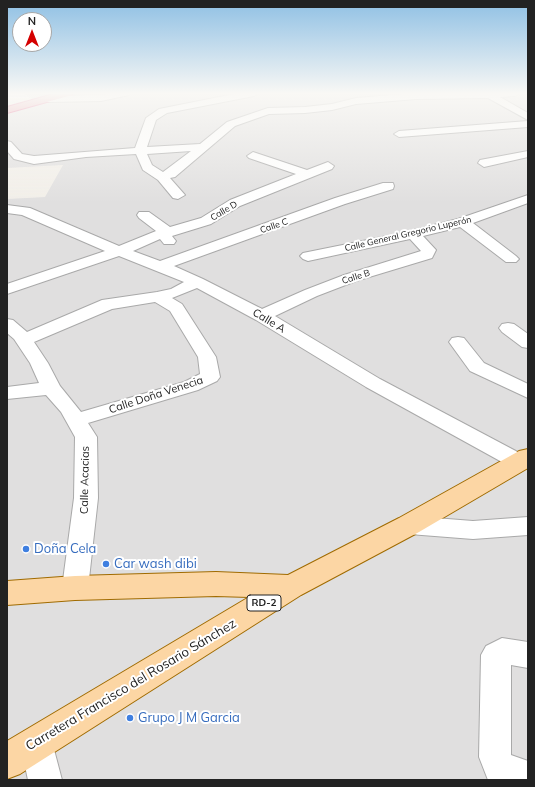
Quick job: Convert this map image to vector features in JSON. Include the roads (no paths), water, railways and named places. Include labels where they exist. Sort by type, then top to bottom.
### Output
[{"type":"main road","name":"Carretera Francisco del Rosario Sánchez","points":[[7,761],[291,587],[409,525],[523,460]]},
{"type":"main road","points":[[7,593],[75,588],[216,584],[291,587]]},
{"type":"street","points":[[146,130],[140,150],[147,168],[162,177],[178,195]]},
{"type":"street","points":[[162,177],[171,174],[224,130]]},
{"type":"street","points":[[399,134],[454,130]]},
{"type":"street","points":[[7,144],[18,157],[30,160],[140,150],[202,147]]},
{"type":"street","points":[[484,163],[528,154]]},
{"type":"street","points":[[253,156],[307,174]]},
{"type":"street","name":"Calle D","points":[[7,289],[119,251],[168,238],[206,221],[235,203],[328,166]]},
{"type":"street","name":"Calle C","points":[[160,266],[335,203],[388,186]]},
{"type":"street","name":"Calle General Gregorio Luperón","points":[[308,256],[463,222],[528,198]]},
{"type":"street","name":"Calle A","points":[[7,209],[25,211],[197,282],[262,316],[373,383],[523,460]]},
{"type":"street","points":[[144,215],[163,228],[168,238]]},
{"type":"street","points":[[463,222],[511,259]]},
{"type":"street","name":"Calle B","points":[[262,316],[311,293],[427,255],[429,250],[413,234]]},
{"type":"street","points":[[23,340],[108,304],[158,297],[177,292],[197,282]]},
{"type":"street","name":"Calle Doña Venecia","points":[[76,420],[190,386],[210,377],[207,356],[176,308],[158,297]]},
{"type":"street","name":"Calle Acacias","points":[[7,324],[23,340],[39,363],[51,388],[69,409],[86,437],[86,498],[75,588]]},
{"type":"street","points":[[508,328],[528,343]]},
{"type":"street","points":[[458,342],[478,367],[528,392]]},
{"type":"street","points":[[7,394],[51,388]]},
{"type":"street","points":[[409,525],[473,530],[528,526]]},
{"type":"street","points":[[528,655],[502,651],[496,655],[495,757],[496,763],[500,768],[528,778]]},
{"type":"street","points":[[36,742],[45,780]]},
{"type":"place","name":"Doña Cela","points":[[26,549]]},
{"type":"place","name":"Car wash dibi","points":[[106,564]]},
{"type":"place","name":"Grupo J M Garcia","points":[[130,718]]}]
